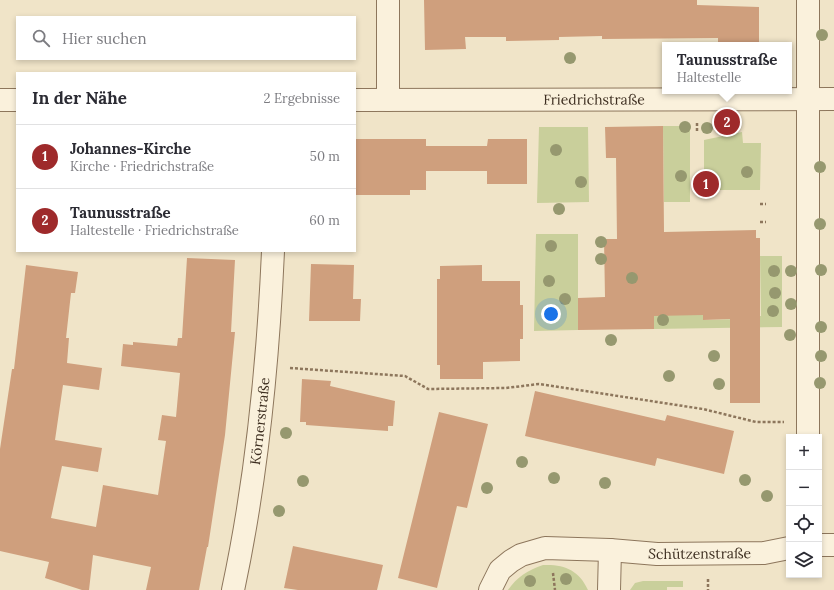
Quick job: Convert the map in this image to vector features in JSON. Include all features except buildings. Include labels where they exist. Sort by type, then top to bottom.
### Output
[{"type":"street","points":[[388,0],[388,100]]},
{"type":"street","points":[[808,0],[808,76],[806,99],[808,434]]},
{"type":"street","name":"Friedrichstraße","points":[[356,100],[834,99]]},
{"type":"street","points":[[0,100],[16,100]]},
{"type":"street","name":"Körnerstraße","points":[[233,590],[249,508],[258,443],[265,378],[273,252]]},
{"type":"street","points":[[822,545],[834,544]]},
{"type":"street","name":"Schützenstraße","points":[[490,590],[494,580],[505,566],[521,555],[545,548],[610,550],[657,554],[764,553],[786,549]]},
{"type":"street","points":[[609,590],[610,550]]},
{"type":"path","points":[[697,121],[697,133]]},
{"type":"path","points":[[760,204],[766,204]]},
{"type":"path","points":[[760,222],[766,222]]},
{"type":"path","points":[[287,368],[405,376],[428,389],[506,388],[539,384],[703,409],[756,422],[786,422]]},
{"type":"path","points":[[552,569],[555,590]]},
{"type":"path","points":[[708,575],[708,590]]},
{"type":"green space","points":[[663,126],[690,126],[690,202],[664,202]]},
{"type":"green space","points":[[539,127],[588,127],[589,202],[537,203]]},
{"type":"green space","points":[[742,132],[743,143],[761,143],[760,190],[704,190],[704,140]]},
{"type":"green space","points":[[536,234],[578,234],[578,330],[534,331]]},
{"type":"green space","points":[[760,256],[782,256],[782,327],[654,329],[653,299],[703,315],[703,320],[739,319],[739,317],[761,316]]},
{"type":"green space","points":[[543,565],[564,567],[570,570],[580,578],[588,590],[508,590],[523,574]]},
{"type":"green space","points":[[643,581],[683,581],[683,587],[667,587],[667,590],[630,590],[635,583]]},
{"type":"place","name":"Taunusstraße","points":[[727,122]]},
{"type":"place","name":"Johannes-Kirche","points":[[706,184]]}]
